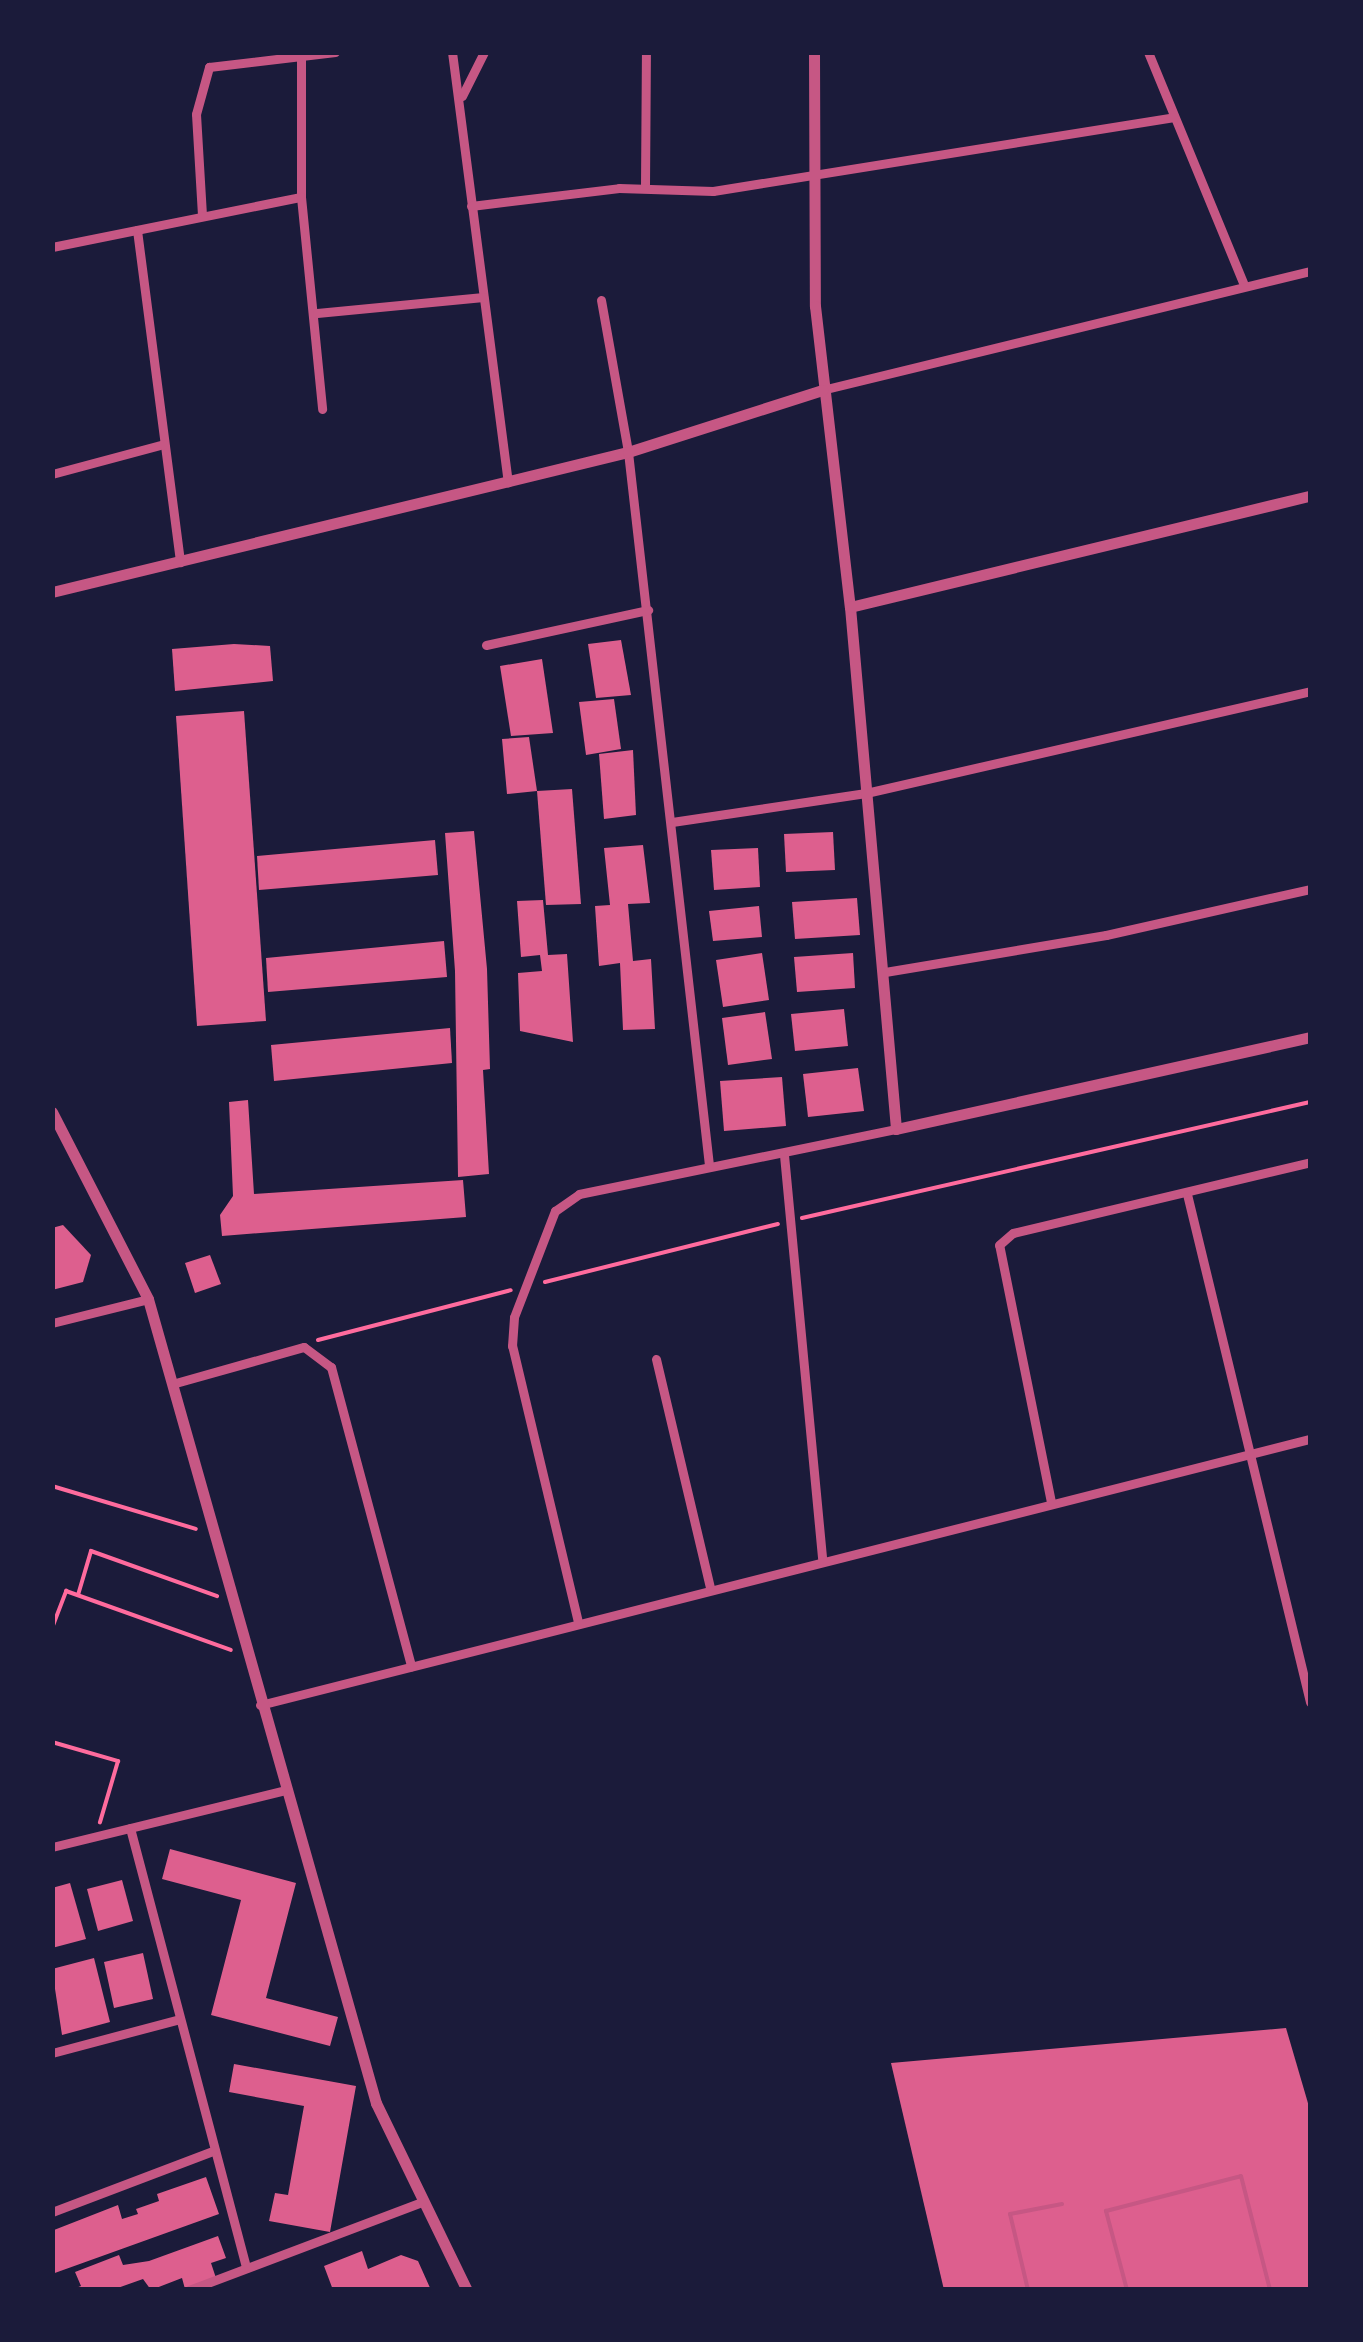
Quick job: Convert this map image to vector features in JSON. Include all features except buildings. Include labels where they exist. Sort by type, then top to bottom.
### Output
[{"type":"street","points":[[202,215],[196,114],[204,76],[218,64],[250,57],[335,52]]},
{"type":"street","points":[[452,52],[462,96],[471,206],[508,482]]},
{"type":"street","points":[[462,96],[484,52]]},
{"type":"street","points":[[644,186],[646,52]]},
{"type":"street","points":[[814,52],[812,177],[822,390],[850,606],[896,1129]]},
{"type":"street","points":[[1148,52],[1244,285]]},
{"type":"street","points":[[301,56],[302,197],[316,313],[322,410]]},
{"type":"street","points":[[471,206],[644,186],[712,191],[1174,117]]},
{"type":"street","points":[[52,247],[302,197]]},
{"type":"street","points":[[137,230],[180,562]]},
{"type":"street","points":[[52,592],[628,452],[822,390],[1310,271]]},
{"type":"street","points":[[316,313],[482,297]]},
{"type":"street","points":[[601,300],[628,452],[648,610],[709,1165]]},
{"type":"street","points":[[52,474],[164,444]]},
{"type":"street","points":[[850,606],[1310,496]]},
{"type":"street","points":[[486,645],[648,610]]},
{"type":"street","points":[[672,822],[866,793],[1310,691]]},
{"type":"street","points":[[884,972],[1106,935],[1310,888]]},
{"type":"street","points":[[578,1622],[516,1372],[514,1317],[555,1211],[578,1194],[709,1165],[784,1155],[1310,1038]]},
{"type":"street","points":[[52,1112],[148,1299],[376,2104],[467,2290]]},
{"type":"street","points":[[784,1155],[822,1558]]},
{"type":"street","points":[[1051,1502],[999,1245],[1013,1233],[1310,1162]]},
{"type":"street","points":[[1187,1194],[1310,1702]]},
{"type":"street","points":[[52,1323],[148,1299]]},
{"type":"street","points":[[172,1384],[304,1347],[331,1367],[410,1666]]},
{"type":"street","points":[[656,1359],[710,1587]]},
{"type":"street","points":[[260,1705],[822,1558],[1310,1439]]},
{"type":"street","points":[[52,1847],[285,1790]]},
{"type":"street","points":[[130,1828],[246,2268]]},
{"type":"street","points":[[52,2053],[180,2019]]},
{"type":"street","points":[[52,2212],[215,2150]]},
{"type":"street","points":[[190,2290],[424,2200]]},
{"type":"lane","points":[[1127,2290],[1106,2211],[1240,2176],[1270,2290]]},
{"type":"lane","points":[[1028,2290],[1010,2214],[1062,2204]]},
{"type":"path","points":[[52,1486],[212,1533]]},
{"type":"path","points":[[78,1595],[91,1550],[231,1601]]},
{"type":"path","points":[[52,1628],[66,1590],[246,1656]]},
{"type":"path","points":[[52,1742],[118,1760],[96,1836]]}]
